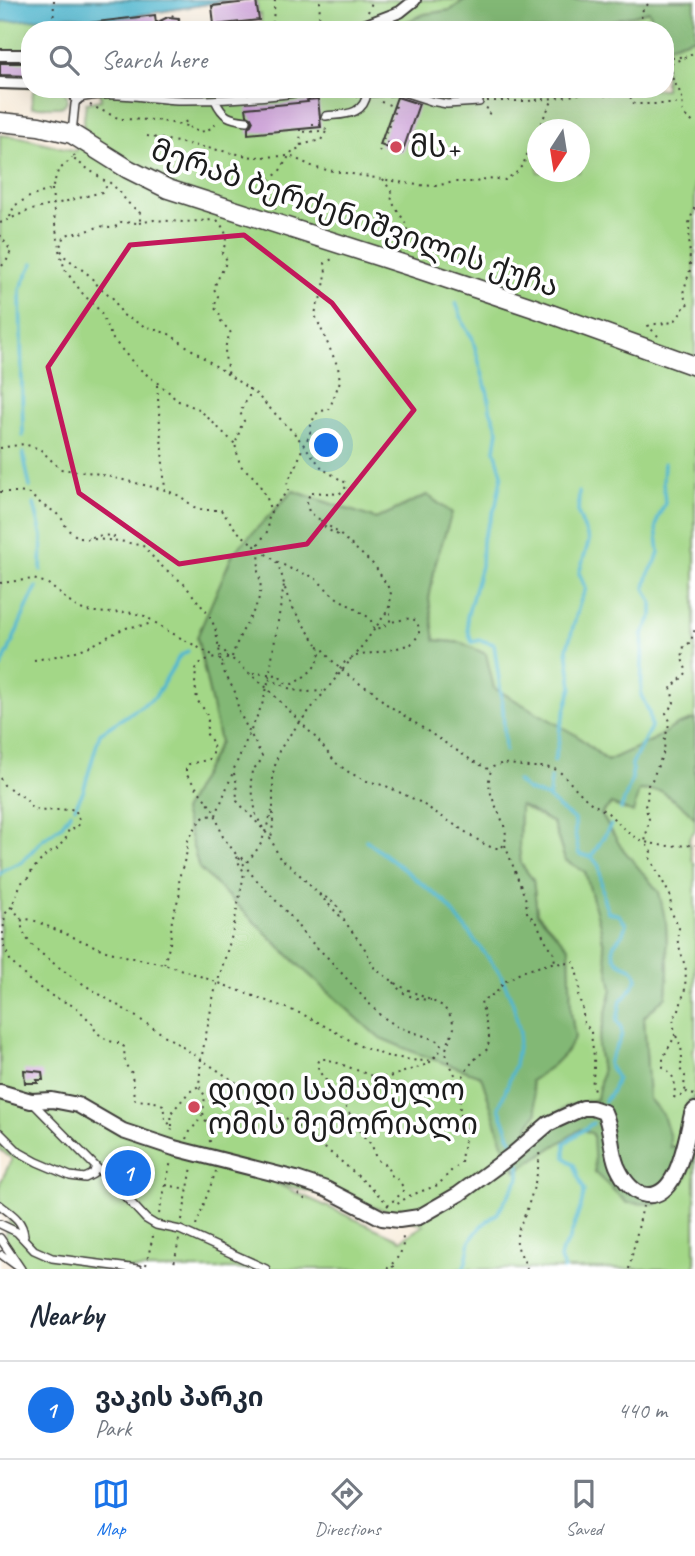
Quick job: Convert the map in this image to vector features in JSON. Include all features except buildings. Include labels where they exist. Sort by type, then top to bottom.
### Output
[{"type":"street","points":[[378,21],[407,8],[415,0]]},
{"type":"street","points":[[0,55],[21,55]]},
{"type":"street","points":[[0,83],[21,84]]},
{"type":"street","name":"მერაბ ბერძენიშვილის ქუჩა","points":[[0,122],[39,126],[72,134],[148,180],[222,214],[349,246],[695,366]]},
{"type":"street","points":[[0,1092],[31,1101],[52,1100],[78,1105],[123,1131],[170,1147],[296,1179],[326,1189],[382,1218],[399,1220],[419,1217],[459,1194],[479,1181],[548,1124],[583,1108],[604,1112],[608,1121],[613,1156],[626,1182],[645,1195],[657,1193],[672,1179],[680,1163],[695,1110]]},
{"type":"lane","points":[[72,134],[77,98]]},
{"type":"lane","points":[[151,98],[240,98]]},
{"type":"lane","points":[[326,120],[354,113],[365,104],[366,98]]},
{"type":"lane","points":[[425,98],[447,104],[479,102]]},
{"type":"lane","points":[[215,100],[223,114],[232,119],[247,121]]},
{"type":"lane","points":[[31,1101],[146,1219],[157,1226],[179,1231],[236,1254],[266,1269]]},
{"type":"lane","points":[[0,1133],[19,1152],[70,1176],[85,1178],[93,1174],[96,1167]]},
{"type":"lane","points":[[0,1205],[22,1225],[24,1235],[21,1235]]},
{"type":"lane","points":[[0,1224],[21,1235],[34,1250],[52,1258],[142,1268]]},
{"type":"lane","points":[[0,1238],[20,1269]]},
{"type":"lane","points":[[2,1255],[20,1269]]},
{"type":"path","points":[[53,21],[54,0]]},
{"type":"path","points":[[272,21],[275,0]]},
{"type":"path","points":[[319,21],[322,0]]},
{"type":"path","points":[[642,21],[642,11],[649,4],[649,0]]},
{"type":"path","points":[[169,10],[169,15]]},
{"type":"path","points":[[163,21],[169,15]]},
{"type":"path","points":[[169,15],[180,21]]},
{"type":"path","points":[[674,62],[695,52]]},
{"type":"path","points":[[674,57],[687,56]]},
{"type":"path","points":[[674,82],[683,100],[684,115],[695,124]]},
{"type":"path","points":[[81,98],[90,106],[120,119],[156,120],[187,126],[199,132],[206,131],[216,122],[220,110]]},
{"type":"path","points":[[497,101],[505,98]]},
{"type":"path","points":[[479,102],[553,98],[543,119]]},
{"type":"path","points":[[631,98],[632,103],[636,104],[683,104]]},
{"type":"path","points":[[379,152],[396,107],[383,103]]},
{"type":"path","points":[[488,117],[490,110]]},
{"type":"path","points":[[280,216],[270,203],[273,188],[268,181],[279,172],[293,150],[321,140],[328,126],[326,120]]},
{"type":"path","points":[[185,121],[187,126]]},
{"type":"path","points":[[312,125],[321,125]]},
{"type":"path","points":[[301,145],[300,130],[327,129]]},
{"type":"path","points":[[147,136],[253,157],[290,156],[316,168],[435,186],[488,178],[505,180],[517,172],[527,155]]},
{"type":"path","points":[[383,141],[402,148],[398,159]]},
{"type":"path","points":[[389,155],[393,144]]},
{"type":"path","points":[[137,223],[140,221],[140,213],[109,182],[87,169],[74,157],[58,171],[52,189],[57,240],[64,256],[112,297],[122,315],[169,334],[249,388],[272,408],[323,469],[346,484],[339,494],[311,492],[307,504],[309,512],[337,532],[375,566],[391,594],[390,622]]},
{"type":"path","points":[[382,178],[391,191],[392,202],[405,222],[409,237],[418,243],[420,260]]},
{"type":"path","points":[[0,223],[28,211],[102,192],[106,187],[104,180]]},
{"type":"path","points":[[10,218],[14,206],[52,189]]},
{"type":"path","points":[[654,351],[660,338],[648,326],[676,320],[682,309],[688,306],[683,293],[690,270],[689,223],[695,206]]},
{"type":"path","points":[[229,375],[225,352],[226,341],[231,333],[220,321],[215,307],[218,296],[214,289],[227,260],[222,253],[226,242],[222,214],[184,222],[121,222],[117,227],[108,229],[101,226],[66,235],[59,252],[65,270],[100,311],[112,338],[136,366],[176,400],[199,409],[234,444],[240,465],[260,485],[270,511]]},
{"type":"path","points":[[0,235],[10,251],[0,268]]},
{"type":"path","points":[[222,663],[229,657],[261,596],[258,572],[259,542],[269,529],[267,521],[270,511],[288,490],[290,477],[310,435],[315,415],[329,410],[340,381],[338,368],[315,315],[327,276],[325,263],[343,258],[349,246]]},
{"type":"path","points":[[157,383],[165,490]]},
{"type":"path","points":[[234,444],[244,421],[240,412],[249,388]]},
{"type":"path","points":[[0,448],[24,444],[40,449],[60,469],[94,473],[165,490],[180,496],[194,507],[221,510],[237,531],[260,550],[291,569],[314,577],[334,596],[370,618],[375,628]]},
{"type":"path","points":[[0,492],[29,494],[55,512],[79,538],[120,541],[143,546],[159,564],[184,584],[208,614],[215,627],[220,654]]},
{"type":"path","points":[[321,520],[327,529],[344,538]]},
{"type":"path","points":[[89,538],[113,536],[120,541]]},
{"type":"path","points":[[250,673],[278,676],[289,685],[310,671],[321,653],[289,601],[282,572],[276,561]]},
{"type":"path","points":[[0,583],[33,579],[47,583],[73,605],[85,611],[127,612],[145,616],[217,657]]},
{"type":"path","points":[[215,816],[262,705],[284,585]]},
{"type":"path","points":[[271,839],[273,773],[279,751],[324,691],[354,657],[390,605]]},
{"type":"path","points":[[342,669],[345,662],[354,657],[411,644],[419,635],[417,622],[411,618],[375,628]]},
{"type":"path","points":[[34,660],[78,650],[124,628],[147,626],[154,622]]},
{"type":"path","points":[[695,630],[691,642],[684,646],[682,659],[687,672],[671,687],[674,703],[666,713],[670,722],[664,738],[664,751],[648,785],[645,806],[649,819],[645,842],[650,858],[671,897],[670,909],[679,928],[677,939],[687,970],[681,1005],[678,1014],[673,1017],[675,1035],[683,1056],[680,1069],[685,1076],[684,1087],[695,1098]]},
{"type":"path","points":[[219,646],[267,688],[316,738],[336,763],[350,773],[418,801],[484,844],[493,848],[501,848],[505,844]]},
{"type":"path","points":[[319,647],[385,703],[491,770]]},
{"type":"path","points":[[229,657],[217,657],[200,664],[196,669],[197,700],[206,712],[206,733],[214,745],[212,758],[189,764],[186,774],[214,811],[223,837],[305,936],[380,1015],[398,1027],[439,1041],[441,1045],[439,1054],[428,1064],[389,1077],[375,1077],[327,1059],[320,1059],[317,1065],[345,1104],[363,1136],[372,1145],[376,1158],[387,1166],[390,1174],[404,1188],[383,1211],[409,1196],[438,1185],[461,1163],[467,1134],[460,1118],[459,1083],[447,1058],[446,1049],[454,1027],[452,1018],[443,1006],[432,1000],[420,1000],[404,994],[394,981],[375,969],[365,948],[343,919],[291,866],[280,859],[271,839],[237,801],[233,771]]},
{"type":"path","points":[[220,659],[235,692],[239,712],[262,756],[259,764],[252,769],[251,782],[257,815],[264,830]]},
{"type":"path","points":[[268,676],[293,691],[324,691]]},
{"type":"path","points":[[555,962],[553,950],[527,912],[526,900],[505,844],[505,828],[491,797],[488,780],[491,770],[503,763],[558,770],[588,801],[608,813],[627,832],[645,842],[664,846],[695,845]]},
{"type":"path","points":[[0,778],[4,785],[39,811],[75,809],[80,822],[77,828],[69,829],[57,849],[46,855],[21,883],[12,906],[5,914],[4,947],[11,962],[31,982],[76,1007],[93,1023],[96,1032],[124,1047],[125,1064],[132,1073],[134,1099],[163,1105],[165,1119],[172,1127]]},
{"type":"path","points":[[238,857],[247,862],[263,840],[264,830],[273,810]]},
{"type":"path","points":[[164,964],[180,892],[179,878],[187,852],[187,842],[200,820],[206,816],[215,816]]},
{"type":"path","points":[[201,1060],[243,879],[244,872],[236,858],[238,857]]},
{"type":"path","points":[[315,892],[337,905],[343,912],[343,919]]},
{"type":"path","points":[[12,906],[22,920],[23,934],[45,957],[85,986],[226,1075],[330,1150],[393,1207]]},
{"type":"path","points":[[22,920],[33,920],[106,951],[164,964],[217,983],[316,1021],[362,1047],[387,1056],[425,1061],[446,1049]]},
{"type":"path","points":[[459,1083],[468,1066],[488,1049],[489,1037],[481,1001],[496,993],[504,982],[524,971],[555,962],[574,962],[580,986],[578,997],[582,1005],[584,1024],[591,1030],[595,1064],[592,1082],[594,1090],[583,1108]]},
{"type":"path","points":[[675,1035],[663,1058],[663,1067],[674,1081],[674,1097],[687,1092]]},
{"type":"path","points":[[170,1147],[171,1113],[188,1092],[199,1086]]},
{"type":"path","points":[[187,1137],[198,1124],[203,1112]]},
{"type":"path","points":[[527,1269],[516,1241],[528,1207],[539,1161],[540,1152],[534,1136]]},
{"type":"path","points":[[142,1268],[157,1226],[169,1167]]},
{"type":"path","points":[[173,1269],[191,1172]]},
{"type":"path","points":[[166,1185],[188,1189]]},
{"type":"path","points":[[629,1269],[645,1195]]},
{"type":"path","points":[[387,1269],[396,1260],[404,1242]]},
{"type":"path","points":[[391,1265],[397,1269]]},
{"type":"highlighted area","points":[[244,235],[332,303],[414,410],[307,544],[179,564],[79,493],[48,367],[130,245]]},
{"type":"green space","points":[[0,0],[231,0],[104,21],[21,21],[21,87],[0,86]]},
{"type":"green space","points":[[256,0],[464,0],[451,10],[425,14],[408,21],[261,21],[261,14],[258,14]]},
{"type":"green space","points":[[464,0],[695,0],[695,37],[674,44],[674,21],[653,21],[649,11],[611,21],[408,21],[425,14],[451,10]]},
{"type":"green space","points":[[649,11],[653,21],[611,21]]},
{"type":"green space","points":[[695,37],[695,719],[677,725],[651,741],[608,761],[576,735],[494,688],[462,643],[435,640],[429,599],[436,561],[451,513],[427,495],[376,519],[294,491],[197,637],[220,742],[183,811],[199,868],[378,1037],[481,1076],[504,1147],[514,1167],[591,1117],[634,1198],[673,1191],[695,1151],[695,1269],[20,1269],[3,1242],[12,1213],[0,1209],[0,1183],[12,1159],[0,1149],[0,135],[21,137],[76,151],[88,132],[83,127],[86,103],[101,98],[674,98],[674,44]],"holes":[[[275,1183],[381,1209],[424,1225],[401,1240]]]},
{"type":"green space","points":[[33,98],[67,98],[63,106],[32,107]]},
{"type":"green space","points":[[293,491],[376,519],[427,495],[452,513],[436,561],[429,599],[435,640],[462,643],[486,654],[494,688],[576,735],[607,761],[651,741],[677,725],[695,719],[695,818],[661,791],[639,790],[633,813],[611,804],[601,814],[621,847],[659,892],[666,923],[666,996],[644,1017],[649,1099],[663,1115],[670,1147],[677,1146],[687,1104],[695,1095],[695,1157],[684,1182],[657,1204],[627,1203],[595,1173],[593,1134],[581,1129],[516,1171],[504,1147],[481,1076],[378,1037],[199,868],[183,811],[220,742],[197,637],[233,553]],"holes":[[[520,805],[553,823],[565,860],[585,872],[600,925],[612,989],[598,1045],[602,1072],[597,1099],[568,1106],[530,1130],[528,1126],[537,1113],[531,1081],[553,1065],[566,1052],[575,1037],[571,1013],[569,948],[537,913],[533,880],[521,864]]]},
{"type":"green space","points":[[639,790],[661,791],[695,818],[695,830],[689,839],[695,865],[695,1045],[692,1050],[695,1063],[695,1095],[687,1105],[677,1147],[669,1147],[663,1115],[649,1099],[644,1017],[666,996],[666,923],[636,865],[621,847],[601,814],[611,804]]},
{"type":"green space","points":[[520,805],[553,823],[565,860],[585,871],[600,925],[612,989],[598,1045],[602,1072],[597,1099],[568,1106],[530,1130],[527,1127],[533,1096],[531,1081],[566,1052],[575,1037],[571,1013],[569,949],[537,913],[533,880],[521,864]]},
{"type":"water","points":[[0,0],[231,0],[104,21],[73,16],[0,22]]},
{"type":"waterway","points":[[23,436],[20,289],[33,263]]},
{"type":"waterway","points":[[456,303],[472,337],[498,430],[495,450],[502,474],[496,505],[482,541],[481,566],[467,617],[472,642],[480,640],[494,644],[503,708],[505,751]]},
{"type":"waterway","points":[[23,453],[30,487]]},
{"type":"waterway","points":[[621,809],[632,779],[632,764],[651,727],[649,712],[641,695],[643,634],[652,616],[652,602],[645,588],[659,552],[656,527],[665,503],[664,463]]},
{"type":"waterway","points":[[554,761],[572,687],[567,649],[586,589],[579,573],[589,541],[578,513],[579,492]]},
{"type":"waterway","points":[[34,504],[42,536],[41,570]]},
{"type":"waterway","points":[[0,669],[37,587]]},
{"type":"waterway","points":[[75,807],[83,792],[100,733],[155,697],[179,657],[188,651]]},
{"type":"waterway","points":[[549,797],[551,778]]},
{"type":"waterway","points":[[517,781],[527,790],[549,798],[575,820],[579,854],[592,857],[599,866],[608,912],[619,915],[626,924],[613,946],[614,954],[618,961],[633,970],[637,979],[621,1000],[617,1021],[621,1027],[621,1037],[608,1064],[617,1078],[605,1101]]},
{"type":"waterway","points":[[0,874],[22,862],[42,840],[61,826],[71,812]]},
{"type":"waterway","points":[[592,856],[611,825]]},
{"type":"waterway","points":[[366,840],[445,902],[500,973],[513,1003],[520,1034],[515,1065],[499,1108],[512,1141]]},
{"type":"waterway","points":[[564,1269],[560,1259],[562,1250],[569,1241],[584,1191],[574,1165],[565,1157],[565,1143],[593,1123]]},
{"type":"waterway","points":[[463,1269],[470,1241],[481,1226],[497,1214],[519,1178],[519,1164]]},
{"type":"place","name":"მს+","points":[[396,147]]},
{"type":"place","name":"დიდი სამამულო ომის მემორიალი","points":[[194,1107]]},
{"type":"place","name":"ვაკის პარკი","points":[[128,1173]]}]
